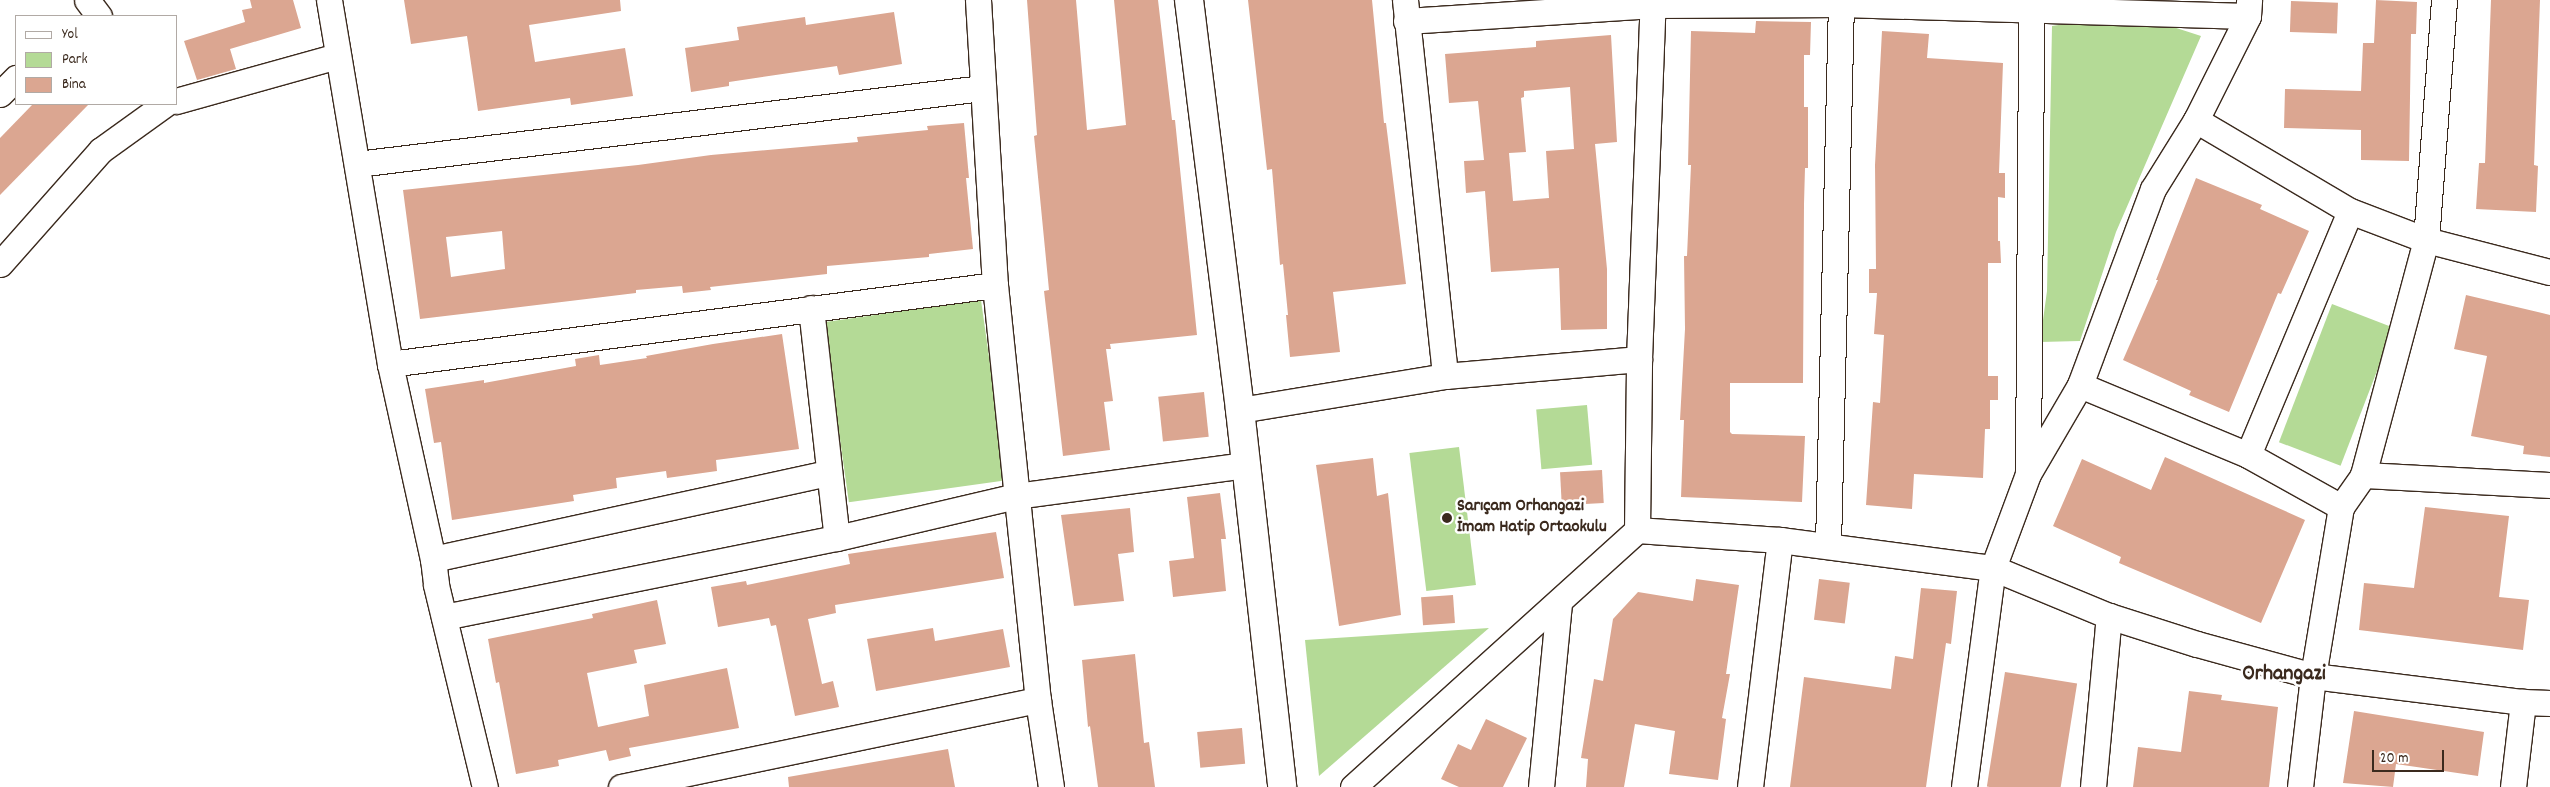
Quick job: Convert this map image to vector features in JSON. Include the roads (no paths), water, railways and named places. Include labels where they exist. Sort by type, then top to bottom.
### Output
[{"type":"main road","points":[[1189,0],[1240,410],[1282,787]]},
{"type":"street","points":[[329,0],[390,364],[433,559],[436,585],[485,787]]},
{"type":"street","points":[[978,0],[995,285],[1038,700],[1051,787]]},
{"type":"street","points":[[2300,787],[2313,676],[2341,507],[2363,475],[2426,240],[2444,0]]},
{"type":"street","points":[[1445,376],[1406,11],[1653,2],[1841,2],[2249,8],[2196,120],[2153,189],[2080,385],[2028,474],[1993,568],[1964,787]]},
{"type":"street","points":[[1638,530],[1639,359],[1653,2]]},
{"type":"street","points":[[1828,545],[1841,2]]},
{"type":"street","points":[[2028,474],[2031,4]]},
{"type":"street","points":[[178,100],[337,56]]},
{"type":"street","points":[[0,94],[15,79]]},
{"type":"street","points":[[357,164],[982,88]]},
{"type":"street","points":[[0,264],[101,150],[164,105]]},
{"type":"street","points":[[2196,120],[2350,211],[2426,240],[2550,272]]},
{"type":"street","points":[[2248,455],[2350,211]]},
{"type":"street","points":[[390,364],[995,285]]},
{"type":"street","points":[[811,308],[837,538]]},
{"type":"street","points":[[1240,410],[1445,376],[1639,359]]},
{"type":"street","points":[[2080,385],[2248,455],[2341,507]]},
{"type":"street","points":[[444,617],[837,538],[1016,496],[1246,466]]},
{"type":"street","points":[[433,559],[829,473]]},
{"type":"street","points":[[2363,475],[2550,485]]},
{"type":"street","points":[[1353,787],[1638,530],[1828,545],[1993,568],[2109,616],[2197,644],[2313,676],[2523,702],[2550,703]]},
{"type":"street","points":[[1750,787],[1780,540]]},
{"type":"street","points":[[1541,787],[1559,602]]},
{"type":"street","points":[[2093,787],[2109,616]]},
{"type":"street","points":[[621,787],[1038,700]]},
{"type":"street","points":[[2513,787],[2523,702]]},
{"type":"place","name":"Sarıçam Orhangazi İmam Hatip Ortaokulu","points":[[1447,518]]},
{"type":"district","name":"Orhangazi","points":[[2284,675]]}]
